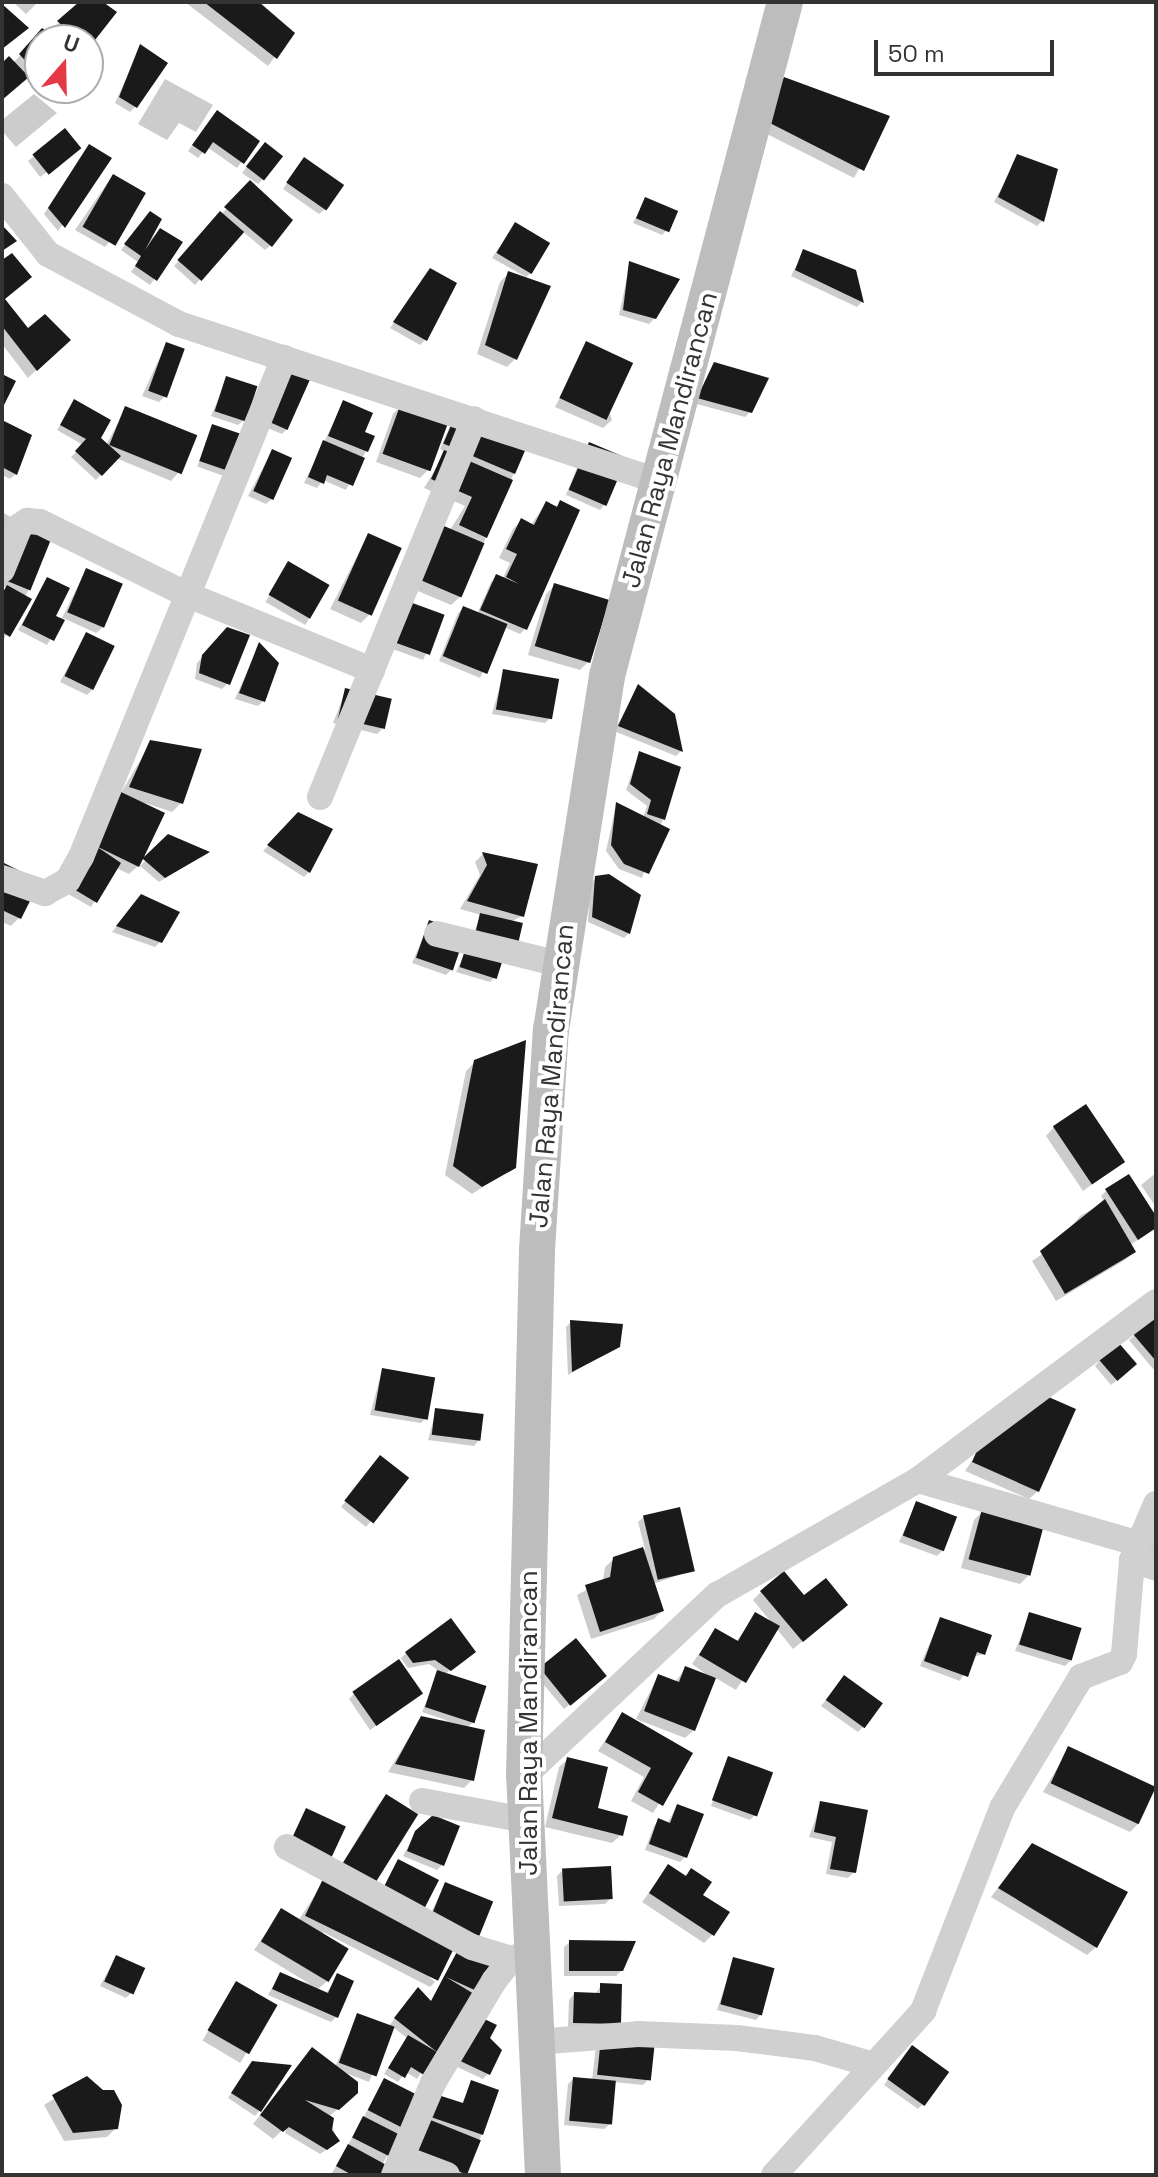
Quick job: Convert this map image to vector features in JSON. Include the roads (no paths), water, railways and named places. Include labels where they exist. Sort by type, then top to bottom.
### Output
[{"type":"street","name":"Jalan Raya Mandirancan","points":[[543,2175],[535,2042],[521,1956],[537,1250],[551,1030],[559,964],[607,676],[785,2]]},
{"type":"street","points":[[2,196],[48,254],[179,324],[658,481]]},
{"type":"street","points":[[2,878],[45,893],[68,880],[284,358]]},
{"type":"street","points":[[320,797],[474,419]]},
{"type":"street","points":[[2,570],[27,521],[188,595],[372,670]]},
{"type":"street","points":[[437,934],[559,964]]},
{"type":"street","points":[[524,1776],[717,1595],[918,1480],[1156,1302]]},
{"type":"street","points":[[918,1480],[1141,1557]]},
{"type":"street","points":[[774,2175],[923,2011],[1002,1808],[1081,1677],[1120,1662],[1124,1654],[1141,1557],[1156,1504]]},
{"type":"street","points":[[422,1801],[526,1820]]},
{"type":"street","points":[[287,1847],[472,1947],[521,1956],[433,2083],[398,2166],[447,2175]]},
{"type":"street","points":[[535,2042],[638,2034],[737,2038],[815,2048],[874,2065]]}]
